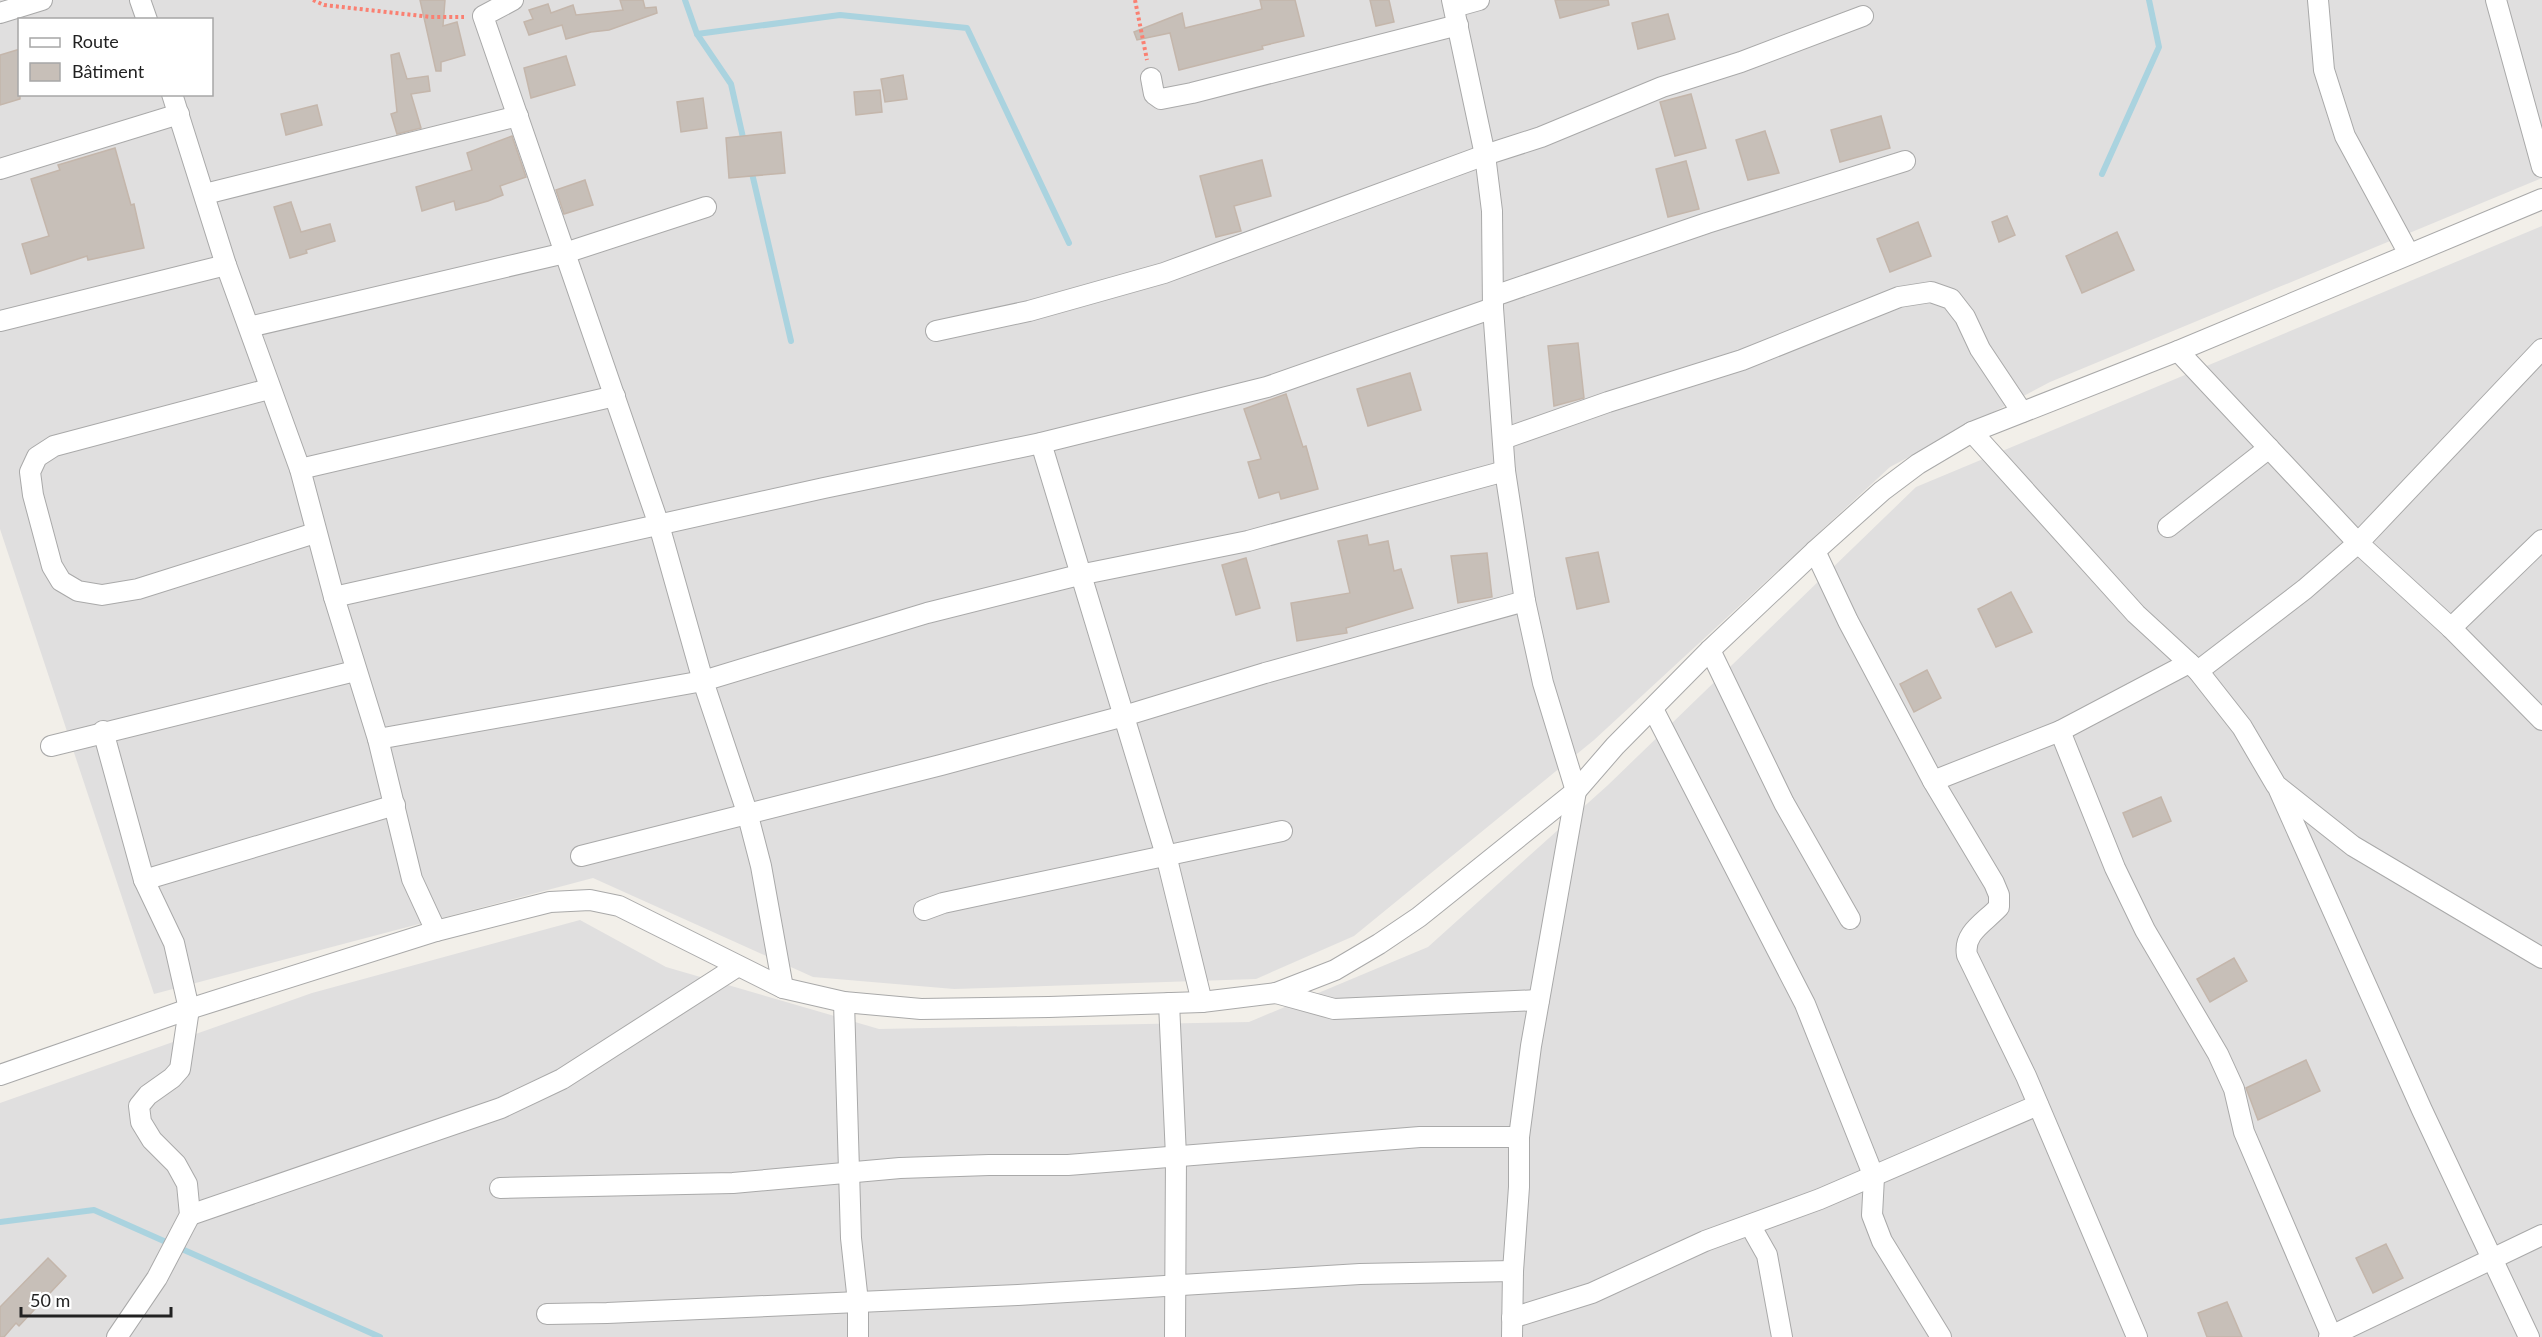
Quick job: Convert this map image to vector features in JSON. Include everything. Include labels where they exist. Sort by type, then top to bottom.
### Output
[{"type":"street","points":[[0,14],[42,0]]},
{"type":"street","points":[[140,0],[146,18]]},
{"type":"street","points":[[513,0],[483,16],[659,525],[704,681],[747,812],[762,866],[783,988]]},
{"type":"street","points":[[1151,78],[1154,94],[1161,99],[1192,93],[1455,11],[1479,0]]},
{"type":"street","points":[[2318,0],[2324,70],[2345,136],[2409,254]]},
{"type":"street","points":[[2496,0],[2542,167]]},
{"type":"street","points":[[1455,11],[1485,154],[1492,211],[1493,302],[1505,471],[1525,601],[1543,683],[1576,791],[1539,1000],[1519,1137],[1519,1187],[1512,1327],[1705,1241],[1874,1177],[2038,1105]]},
{"type":"street","points":[[936,331],[1029,311],[1164,273],[1485,154],[1540,136],[1662,87],[1741,62],[1863,16]]},
{"type":"street","points":[[173,96],[205,194],[225,265],[300,469],[315,533],[378,739],[412,879],[436,931]]},
{"type":"street","points":[[0,170],[179,114]]},
{"type":"street","points":[[205,194],[519,116]]},
{"type":"street","points":[[334,597],[1041,443],[1267,387],[1707,223],[1905,161]]},
{"type":"street","points":[[0,1076],[189,1009],[436,931],[550,902],[590,900],[619,906],[783,988],[844,1002],[921,1009],[1202,1002],[1276,993],[1335,970],[1403,928],[1576,791],[1615,746],[1710,650],[1882,491],[1918,464],[1972,432],[2178,351],[2542,199]]},
{"type":"street","points":[[249,327],[565,253],[706,207]]},
{"type":"street","points":[[0,321],[225,265]]},
{"type":"street","points":[[1503,439],[1608,402],[1742,360],[1899,297],[1931,292],[1951,299],[1965,317],[1980,349],[2022,412]]},
{"type":"street","points":[[1933,781],[2060,731],[2193,667],[2305,589],[2358,543],[2542,349]]},
{"type":"street","points":[[2178,351],[2358,543],[2451,628],[2542,720]]},
{"type":"street","points":[[269,389],[54,446],[37,457],[30,472],[33,495],[52,566],[61,581],[78,591],[102,595],[138,589],[315,533]]},
{"type":"street","points":[[300,469],[615,396]]},
{"type":"street","points":[[1972,432],[2136,614],[2193,667],[2242,727],[2276,785],[2491,1259],[2529,1337]]},
{"type":"street","points":[[1041,443],[1079,575],[1166,855],[1202,1002]]},
{"type":"street","points":[[2168,527],[2269,448]]},
{"type":"street","points":[[378,739],[704,681],[927,613],[1079,575],[1248,541],[1505,471]]},
{"type":"street","points":[[2451,628],[2542,540]]},
{"type":"street","points":[[1815,551],[1848,621],[1933,781],[1978,853],[1999,895],[1999,907],[1968,937],[1965,944],[1966,955],[2038,1105],[2137,1337]]},
{"type":"street","points":[[581,856],[1124,716],[1265,673],[1525,601]]},
{"type":"street","points":[[1710,650],[1784,803],[1850,919]]},
{"type":"street","points":[[51,746],[356,671]]},
{"type":"street","points":[[1653,709],[1805,1004],[1874,1177],[1872,1215],[1882,1241],[1941,1337]]},
{"type":"street","points":[[2060,731],[2115,868],[2140,920],[2218,1054],[2234,1089],[2244,1132],[2331,1337],[2542,1235]]},
{"type":"street","points":[[103,732],[144,880],[174,943],[189,1009],[180,1070],[148,1095],[139,1106],[141,1122],[152,1140],[176,1164],[187,1184],[190,1215],[157,1278],[117,1337]]},
{"type":"street","points":[[2276,785],[2353,846],[2542,958]]},
{"type":"street","points":[[144,880],[394,805]]},
{"type":"street","points":[[924,910],[943,903],[1282,831]]},
{"type":"street","points":[[190,1215],[501,1108],[562,1079],[738,966]]},
{"type":"street","points":[[1276,993],[1334,1009],[1539,1000]]},
{"type":"street","points":[[844,1002],[851,1238],[858,1302],[858,1337]]},
{"type":"street","points":[[1169,1003],[1176,1156],[1175,1337]]},
{"type":"street","points":[[500,1188],[733,1183],[989,1165],[1068,1166],[1420,1137],[1519,1137]]},
{"type":"street","points":[[1750,1224],[1767,1255],[1782,1337]]},
{"type":"street","points":[[547,1314],[607,1314],[858,1302],[1360,1274],[1513,1271]]},
{"type":"path","points":[[313,0],[324,5],[431,17],[483,16]]},
{"type":"path","points":[[1135,0],[1151,78]]},
{"type":"shaded area","points":[[0,0],[2542,0],[2542,178],[2050,382],[1890,467],[1594,740],[1354,936],[1256,979],[954,989],[813,977],[593,878],[154,994],[0,529]]},
{"type":"shaded area","points":[[2542,226],[2542,1337],[0,1337],[0,1103],[312,993],[580,920],[666,967],[879,1029],[1249,1022],[1428,947],[1608,785],[1916,487]]},
{"type":"building","points":[[420,0],[445,0],[443,26],[457,22],[465,55],[441,62],[441,71],[436,71]]},
{"type":"building","points":[[620,0],[643,0],[645,8],[656,7],[657,13],[609,30],[566,39],[562,25],[529,35],[524,22],[533,19],[529,10],[548,4],[551,13],[573,5],[576,15],[623,10]]},
{"type":"building","points":[[1260,0],[1295,0],[1304,36],[1179,70],[1170,33],[1137,40],[1134,32],[1182,13],[1185,28],[1262,9]]},
{"type":"building","points":[[1370,0],[1389,0],[1394,22],[1376,26]]},
{"type":"building","points":[[1555,0],[1608,0],[1609,5],[1560,18]]},
{"type":"building","points":[[1668,14],[1675,39],[1638,49],[1632,23]]},
{"type":"building","points":[[18,50],[18,96],[20,99],[0,105],[0,55]]},
{"type":"building","points":[[399,53],[407,79],[428,76],[430,91],[411,94],[421,128],[397,134],[391,114],[397,112],[391,55]]},
{"type":"building","points":[[566,56],[575,85],[531,98],[524,68]]},
{"type":"building","points":[[903,75],[907,99],[885,102],[881,79]]},
{"type":"building","points":[[880,90],[882,112],[856,115],[854,92]]},
{"type":"building","points":[[1691,94],[1706,148],[1675,156],[1660,102]]},
{"type":"building","points":[[703,98],[707,128],[681,132],[677,102]]},
{"type":"building","points":[[317,105],[322,125],[286,135],[281,114]]},
{"type":"building","points":[[1881,116],[1890,148],[1840,162],[1831,130]]},
{"type":"building","points":[[1765,131],[1779,173],[1748,180],[1736,140]]},
{"type":"building","points":[[781,132],[785,173],[729,178],[726,138]]},
{"type":"building","points":[[512,136],[526,177],[500,186],[503,195],[488,201],[456,210],[454,201],[422,211],[416,187],[472,170],[467,153]]},
{"type":"building","points":[[115,148],[131,205],[134,204],[144,248],[88,260],[87,256],[31,274],[22,244],[49,236],[31,179],[60,170],[58,165]]},
{"type":"building","points":[[1262,160],[1271,196],[1234,206],[1241,231],[1216,237],[1200,176]]},
{"type":"building","points":[[1686,161],[1699,209],[1668,217],[1656,169]]},
{"type":"building","points":[[585,180],[593,205],[564,214],[556,190]]},
{"type":"building","points":[[291,202],[301,232],[330,224],[335,241],[306,250],[307,253],[290,258],[274,207]]},
{"type":"building","points":[[2007,216],[2015,235],[1999,242],[1992,222]]},
{"type":"building","points":[[1918,222],[1931,256],[1890,272],[1877,239]]},
{"type":"building","points":[[2117,232],[2134,270],[2082,293],[2066,256]]},
{"type":"building","points":[[1578,343],[1584,398],[1554,406],[1548,346]]},
{"type":"building","points":[[1410,373],[1421,410],[1368,426],[1357,389]]},
{"type":"building","points":[[1286,394],[1303,447],[1306,446],[1318,489],[1281,499],[1279,492],[1259,498],[1248,462],[1261,459],[1244,409]]},
{"type":"building","points":[[1367,535],[1369,545],[1388,541],[1394,571],[1401,569],[1413,608],[1346,628],[1347,633],[1297,641],[1291,603],[1350,593],[1338,541]]},
{"type":"building","points":[[1598,552],[1609,602],[1577,609],[1566,558]]},
{"type":"building","points":[[1487,553],[1492,597],[1458,603],[1451,556]]},
{"type":"building","points":[[1246,558],[1260,608],[1236,615],[1222,565]]},
{"type":"building","points":[[2011,592],[2032,632],[1996,647],[1978,609]]},
{"type":"building","points":[[1927,670],[1941,698],[1914,712],[1900,684]]},
{"type":"building","points":[[2161,797],[2171,821],[2133,837],[2123,813]]},
{"type":"building","points":[[2234,958],[2247,981],[2210,1002],[2197,979]]},
{"type":"building","points":[[2306,1060],[2320,1091],[2258,1120],[2246,1088]]},
{"type":"building","points":[[2386,1244],[2403,1278],[2373,1293],[2356,1258]]},
{"type":"building","points":[[48,1258],[66,1276],[19,1326],[16,1323],[4,1337],[0,1337],[0,1307]]},
{"type":"building","points":[[2227,1302],[2242,1337],[2207,1337],[2198,1313]]},
{"type":"waterway","points":[[685,0],[697,34],[731,84],[744,142]]},
{"type":"waterway","points":[[2102,174],[2159,47],[2149,0]]},
{"type":"waterway","points":[[697,34],[840,15],[967,28],[1069,243]]},
{"type":"waterway","points":[[751,169],[791,341]]},
{"type":"waterway","points":[[0,1222],[94,1210],[380,1337]]}]
